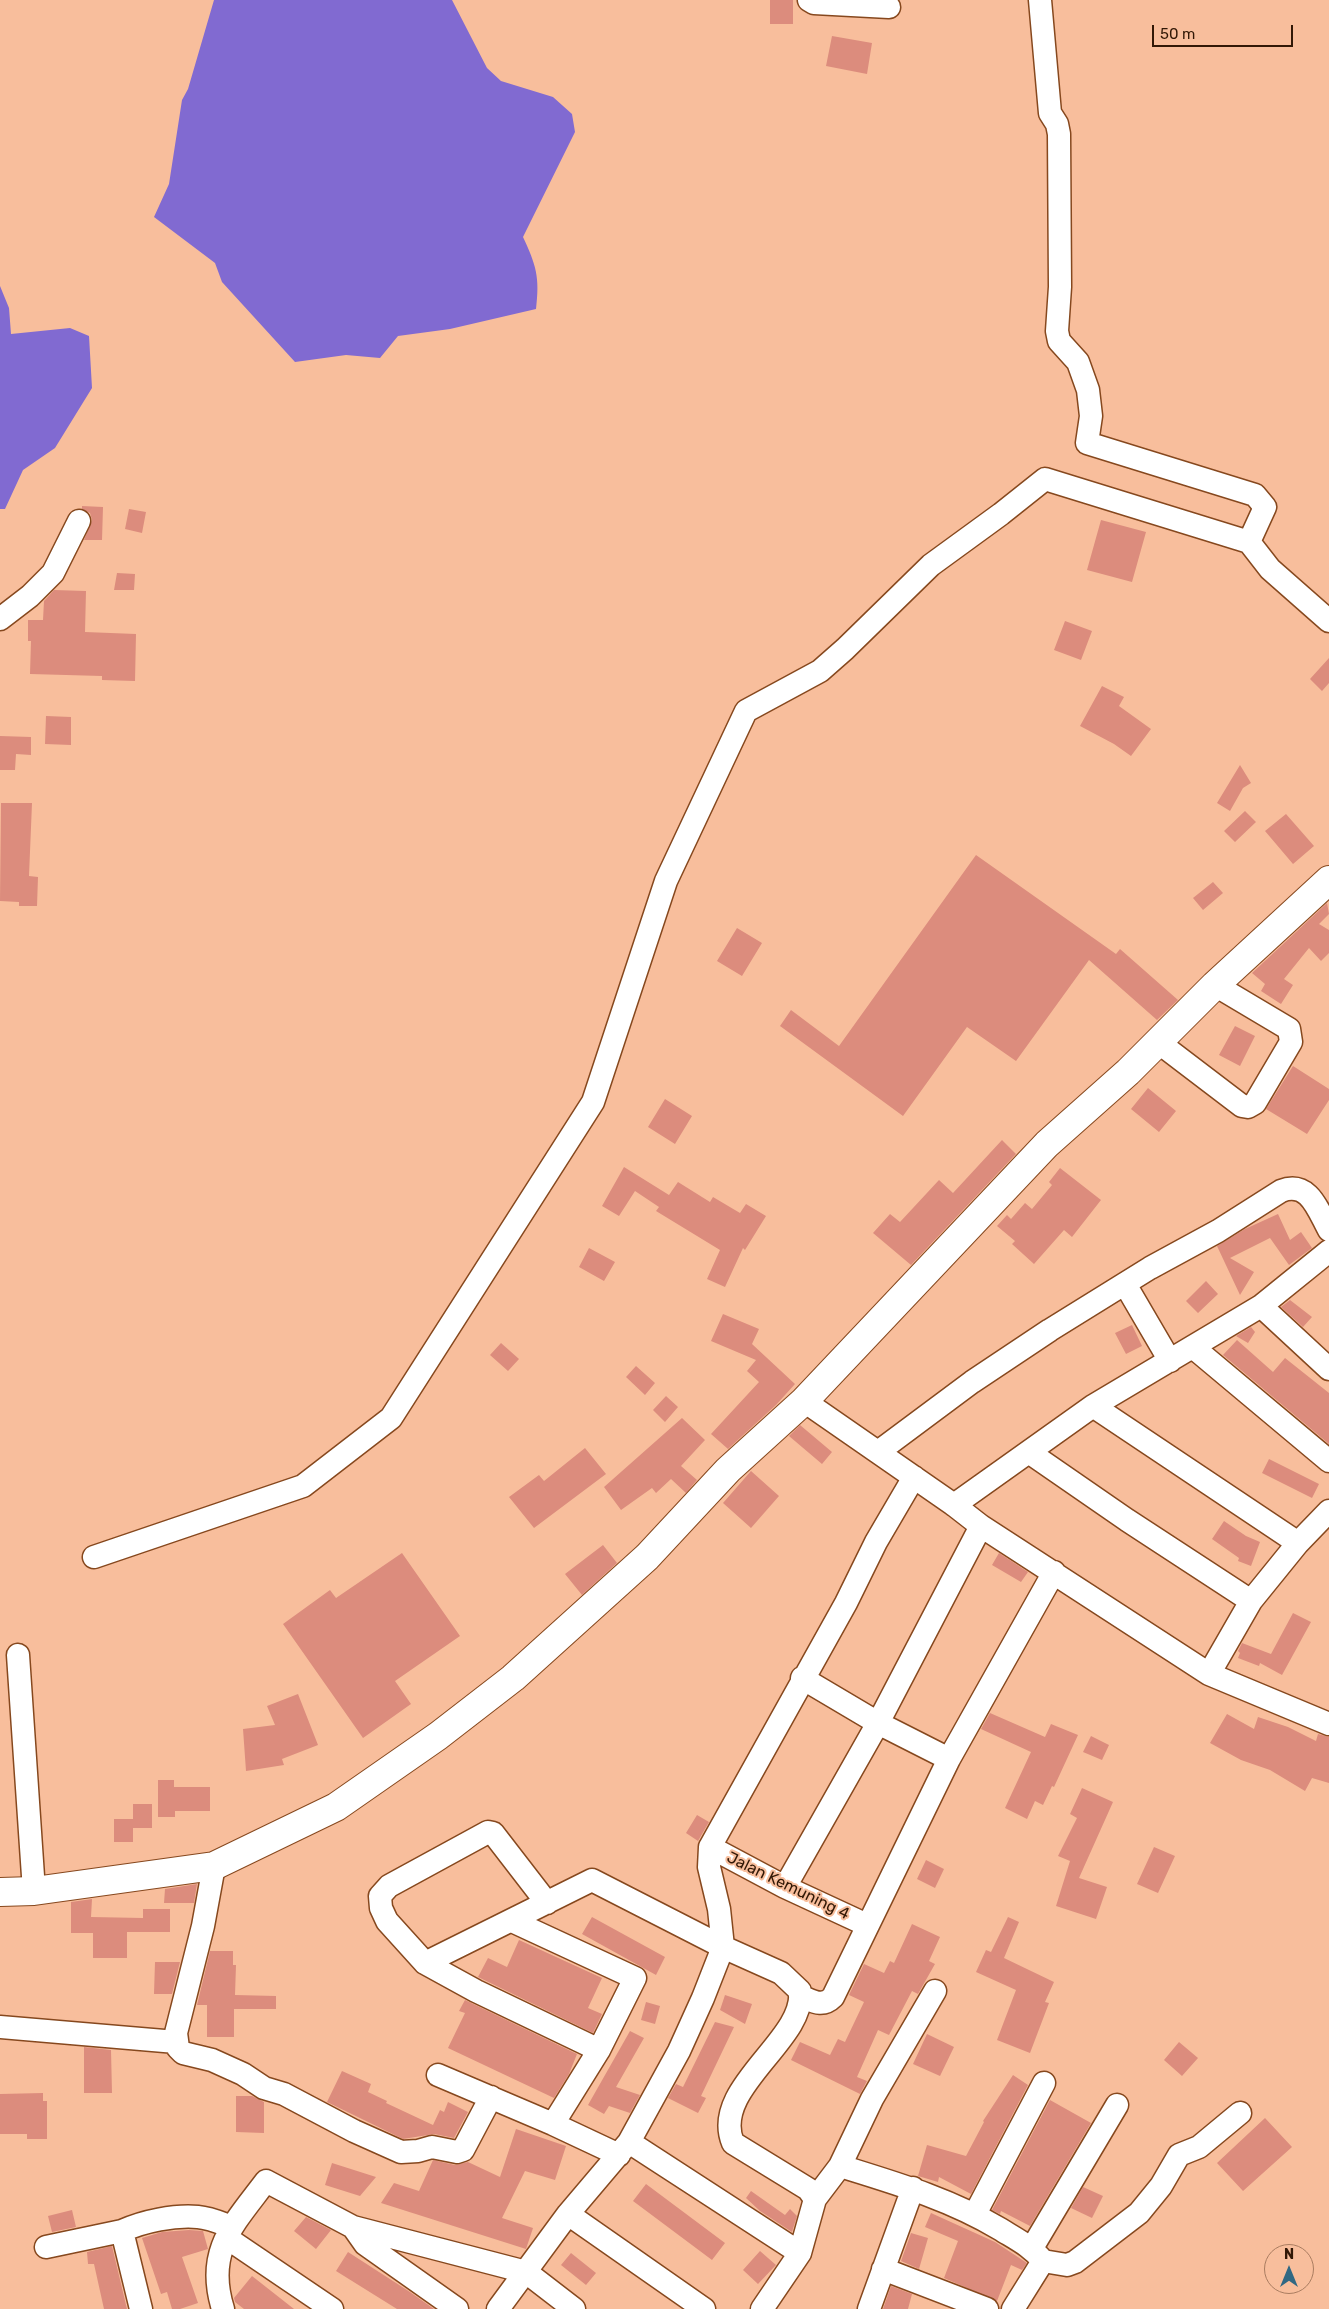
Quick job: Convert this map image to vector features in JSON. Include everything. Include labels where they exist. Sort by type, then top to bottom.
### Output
[{"type":"street","points":[[809,0],[814,3],[889,7]]},
{"type":"street","points":[[1040,0],[1049,106],[1059,134],[1060,287],[1057,332],[1059,341],[1078,362],[1088,390],[1091,416],[1086,443],[1260,501],[1249,542]]},
{"type":"street","points":[[94,1557],[303,1486],[391,1418],[593,1102],[666,881],[746,711],[820,671],[845,650],[931,564],[1001,514],[1045,479],[1249,542],[1270,569],[1329,620]]},
{"type":"street","points":[[0,620],[30,596],[54,573],[79,521]]},
{"type":"street","points":[[0,1892],[34,1891],[214,1866],[336,1807],[438,1736],[512,1678],[647,1557],[728,1470],[804,1400],[1047,1144],[1329,880]]},
{"type":"street","points":[[1158,1042],[1242,1106],[1255,1103],[1291,1042],[1289,1029],[1215,986]]},
{"type":"street","points":[[878,1452],[972,1382],[1125,1284],[1218,1231],[1274,1195],[1292,1188],[1305,1191],[1311,1197],[1329,1230]]},
{"type":"street","points":[[954,1505],[1030,1453],[1093,1406],[1194,1348],[1261,1306],[1326,1258]]},
{"type":"street","points":[[1125,1284],[1170,1361]]},
{"type":"street","points":[[1261,1306],[1329,1368]]},
{"type":"street","points":[[1194,1348],[1329,1460]]},
{"type":"street","points":[[804,1400],[981,1526],[1210,1674],[1329,1724]]},
{"type":"street","points":[[1093,1406],[1298,1543]]},
{"type":"street","points":[[1030,1453],[1127,1520],[1251,1601]]},
{"type":"street","points":[[498,2309],[568,2214],[624,2149],[679,2051],[723,1947],[719,1909],[709,1867],[710,1847],[802,1678],[846,1603],[876,1542],[914,1477]]},
{"type":"street","points":[[1210,1674],[1251,1601],[1298,1543],[1329,1511]]},
{"type":"street","points":[[785,1887],[878,1723],[981,1526]]},
{"type":"street","points":[[800,1996],[822,2004],[827,2003],[833,1997],[949,1759],[1054,1572]]},
{"type":"street","points":[[18,1655],[34,1891]]},
{"type":"street","points":[[802,1678],[878,1723],[949,1759]]},
{"type":"street","points":[[547,1903],[493,1833],[483,1833],[389,1886],[380,1896],[381,1908],[387,1921],[425,1963],[476,1991],[599,2050]]},
{"type":"street","name":"Jalan Kemuning 4","points":[[710,1847],[785,1887],[867,1924]]},
{"type":"street","points":[[214,1866],[204,1926],[176,2033],[178,2048],[183,2053],[212,2060],[243,2074],[264,2088],[284,2094],[401,2152],[418,2151],[432,2147],[456,2152],[463,2150],[491,2097]]},
{"type":"street","points":[[425,1963],[592,1880],[723,1947],[781,1973],[800,1991],[797,2009],[785,2031],[739,2094],[731,2109],[728,2132],[733,2143],[739,2148],[808,2189],[815,2199]]},
{"type":"street","points":[[512,1921],[635,1978],[599,2050],[553,2124]]},
{"type":"street","points":[[767,2308],[800,2253],[815,2199],[840,2166],[872,2099],[935,1991]]},
{"type":"street","points":[[0,2027],[176,2042]]},
{"type":"street","points":[[438,2075],[553,2124],[624,2149],[800,2253]]},
{"type":"street","points":[[975,2214],[1044,2083]]},
{"type":"street","points":[[1013,2309],[1038,2254],[1117,2105]]},
{"type":"street","points":[[840,2166],[913,2188],[975,2214],[1038,2254],[1067,2265],[1139,2213],[1161,2186],[1179,2155],[1199,2147],[1240,2113]]},
{"type":"street","points":[[222,2309],[216,2288],[219,2254],[229,2232],[266,2181],[353,2227],[526,2272],[574,2309]]},
{"type":"street","points":[[869,2309],[913,2188]]},
{"type":"street","points":[[568,2214],[704,2309]]},
{"type":"street","points":[[46,2247],[173,2218],[198,2217],[229,2232],[332,2309]]},
{"type":"street","points":[[353,2227],[365,2244],[457,2309]]},
{"type":"street","points":[[122,2231],[141,2309]]},
{"type":"street","points":[[883,2269],[987,2309]]},
{"type":"shaded area","points":[[214,0],[452,0],[487,68],[501,81],[553,97],[572,114],[575,132],[523,237],[536,272],[536,309],[450,329],[398,336],[380,358],[346,355],[295,362],[222,282],[215,263],[154,217],[169,184],[182,100],[188,89]]},
{"type":"shaded area","points":[[0,286],[9,308],[11,334],[70,328],[89,336],[92,388],[55,448],[23,470],[5,509],[0,509]]},
{"type":"building","points":[[770,0],[793,0],[793,24],[770,24]]},
{"type":"building","points":[[832,36],[872,43],[867,74],[826,66]]},
{"type":"building","points":[[82,506],[103,507],[102,540],[84,540],[92,520],[90,513],[82,509]]},
{"type":"building","points":[[129,509],[146,512],[142,533],[125,529]]},
{"type":"building","points":[[1101,520],[1146,532],[1132,582],[1087,570]]},
{"type":"building","points":[[117,573],[135,574],[134,590],[114,590]]},
{"type":"building","points":[[54,590],[86,591],[85,632],[136,634],[135,681],[102,680],[102,676],[30,674],[31,641],[28,641],[28,620],[43,620],[44,601]]},
{"type":"building","points":[[1065,621],[1092,631],[1081,660],[1054,650]]},
{"type":"building","points":[[1329,658],[1329,683],[1322,691],[1310,679]]},
{"type":"building","points":[[1102,686],[1124,697],[1119,706],[1151,729],[1131,756],[1114,744],[1080,726]]},
{"type":"building","points":[[46,716],[71,717],[71,745],[45,744]]},
{"type":"building","points":[[0,736],[31,737],[31,755],[16,754],[15,770],[0,770]]},
{"type":"building","points":[[1240,765],[1251,783],[1243,788],[1230,811],[1217,803]]},
{"type":"building","points":[[1,803],[32,803],[29,876],[38,877],[37,906],[19,906],[19,902],[0,901]]},
{"type":"building","points":[[1245,811],[1256,822],[1235,842],[1224,831]]},
{"type":"building","points":[[1286,814],[1314,846],[1293,864],[1265,831]]},
{"type":"building","points":[[976,855],[1116,954],[1120,949],[1178,1000],[1157,1020],[1089,960],[1016,1061],[967,1027],[903,1116],[780,1026],[791,1010],[839,1046]]},
{"type":"building","points":[[1213,882],[1223,893],[1203,910],[1193,898]]},
{"type":"building","points":[[1327,903],[1329,914],[1319,924],[1329,930],[1329,953],[1321,961],[1309,948],[1284,979],[1293,985],[1281,1004],[1261,991],[1265,984],[1252,973]]},
{"type":"building","points":[[737,928],[762,943],[742,976],[717,961]]},
{"type":"building","points":[[1235,1026],[1255,1036],[1240,1066],[1219,1055]]},
{"type":"building","points":[[1293,1066],[1329,1089],[1329,1100],[1307,1134],[1266,1109]]},
{"type":"building","points":[[1148,1088],[1176,1111],[1159,1132],[1131,1109]]},
{"type":"building","points":[[665,1099],[692,1116],[675,1144],[648,1127]]},
{"type":"building","points":[[1002,1140],[1016,1154],[911,1265],[873,1233],[890,1214],[900,1222],[939,1180],[953,1193]]},
{"type":"building","points":[[624,1167],[669,1195],[678,1182],[710,1202],[713,1197],[740,1213],[746,1204],[766,1216],[745,1250],[743,1248],[725,1287],[707,1279],[720,1250],[656,1211],[659,1207],[635,1191],[619,1216],[602,1206]]},
{"type":"building","points":[[1060,1168],[1101,1200],[1072,1237],[1064,1230],[1034,1264],[1012,1244],[1015,1241],[997,1226],[1007,1215],[1011,1219],[1025,1203],[1032,1209],[1052,1185],[1049,1182]]},
{"type":"building","points":[[1278,1214],[1290,1240],[1301,1232],[1312,1248],[1289,1265],[1270,1238],[1230,1258],[1254,1272],[1240,1295],[1217,1246],[1245,1229]]},
{"type":"building","points":[[589,1248],[615,1262],[604,1281],[579,1267]]},
{"type":"building","points":[[1206,1281],[1218,1294],[1198,1313],[1186,1301]]},
{"type":"building","points":[[1290,1300],[1312,1317],[1303,1327],[1281,1307]]},
{"type":"building","points":[[723,1314],[759,1329],[752,1344],[795,1384],[776,1405],[728,1449],[711,1434],[759,1382],[747,1371],[756,1360],[711,1341]]},
{"type":"building","points":[[1132,1325],[1142,1346],[1126,1354],[1115,1333]]},
{"type":"building","points":[[1251,1327],[1255,1332],[1248,1343],[1236,1336]]},
{"type":"building","points":[[1237,1340],[1273,1372],[1285,1358],[1329,1393],[1329,1444],[1223,1355]]},
{"type":"building","points":[[501,1343],[519,1359],[508,1371],[490,1355]]},
{"type":"building","points":[[636,1366],[655,1383],[645,1395],[626,1377]]},
{"type":"building","points":[[666,1396],[678,1407],[665,1422],[653,1410]]},
{"type":"building","points":[[682,1418],[705,1440],[681,1466],[697,1480],[686,1493],[671,1479],[656,1493],[652,1488],[621,1510],[604,1487]]},
{"type":"building","points":[[800,1425],[832,1452],[822,1464],[789,1436]]},
{"type":"building","points":[[585,1448],[606,1474],[534,1528],[509,1497],[539,1475],[544,1481]]},
{"type":"building","points":[[1269,1459],[1319,1484],[1312,1498],[1262,1473]]},
{"type":"building","points":[[751,1471],[779,1496],[751,1528],[723,1503]]},
{"type":"building","points":[[1224,1521],[1246,1536],[1260,1542],[1251,1566],[1238,1561],[1239,1558],[1212,1539]]},
{"type":"building","points":[[603,1545],[617,1563],[582,1595],[565,1574]]},
{"type":"building","points":[[402,1553],[460,1636],[395,1681],[411,1704],[363,1738],[283,1624],[330,1590],[336,1598]]},
{"type":"building","points":[[999,1553],[1028,1572],[1021,1582],[992,1565]]},
{"type":"building","points":[[1293,1613],[1311,1622],[1282,1675],[1260,1663],[1259,1666],[1238,1658],[1240,1653],[1238,1651],[1242,1643],[1271,1654]]},
{"type":"building","points":[[298,1694],[318,1745],[282,1759],[284,1765],[246,1771],[243,1729],[275,1725],[267,1706]]},
{"type":"building","points":[[990,1713],[1045,1737],[1051,1724],[1078,1735],[1054,1787],[1052,1786],[1043,1805],[1035,1801],[1027,1819],[1005,1808],[1031,1752],[981,1729]]},
{"type":"building","points":[[1227,1714],[1254,1729],[1258,1717],[1288,1727],[1316,1741],[1318,1734],[1329,1737],[1329,1783],[1312,1778],[1305,1791],[1270,1770],[1241,1760],[1210,1743]]},
{"type":"building","points":[[1091,1736],[1109,1745],[1102,1760],[1083,1752]]},
{"type":"building","points":[[158,1780],[174,1780],[174,1787],[210,1787],[210,1811],[175,1811],[175,1817],[158,1817]]},
{"type":"building","points":[[1082,1788],[1113,1802],[1079,1878],[1107,1887],[1096,1919],[1056,1906],[1070,1861],[1058,1856],[1077,1818],[1070,1814]]},
{"type":"building","points":[[133,1804],[152,1804],[152,1828],[133,1828]]},
{"type":"building","points":[[697,1815],[709,1822],[698,1841],[686,1833]]},
{"type":"building","points":[[114,1819],[133,1819],[133,1842],[114,1842]]},
{"type":"building","points":[[1154,1847],[1175,1856],[1158,1893],[1137,1884]]},
{"type":"building","points":[[926,1860],[944,1869],[935,1888],[917,1879]]},
{"type":"building","points":[[197,1884],[194,1903],[164,1903],[165,1889]]},
{"type":"building","points":[[92,1899],[91,1917],[143,1918],[143,1909],[170,1909],[170,1932],[127,1932],[127,1958],[93,1958],[93,1933],[71,1933],[71,1902]]},
{"type":"building","points":[[592,1917],[665,1957],[656,1975],[582,1934]]},
{"type":"building","points":[[1008,1917],[1019,1922],[1004,1958],[1054,1982],[1045,2002],[1049,2003],[1030,2053],[997,2040],[1016,1990],[976,1972],[986,1950],[991,1952]]},
{"type":"building","points":[[912,1924],[940,1937],[929,1961],[935,1964],[918,1994],[912,1991],[889,2035],[878,2030],[857,2077],[867,2081],[860,2094],[791,2060],[800,2042],[830,2055],[838,2039],[845,2042],[864,2002],[849,1995],[864,1964],[884,1973],[890,1961],[894,1963]]},
{"type":"building","points":[[519,1940],[602,1978],[588,2008],[602,2014],[593,2033],[478,1977],[488,1958],[507,1967]]},
{"type":"building","points":[[210,1951],[233,1951],[233,1965],[236,1965],[235,1995],[276,1996],[276,2009],[234,2009],[234,2037],[207,2037],[207,2005],[197,2005]]},
{"type":"building","points":[[155,1962],[180,1962],[172,1994],[154,1994]]},
{"type":"building","points":[[725,1995],[752,2004],[745,2024],[720,2010]]},
{"type":"building","points":[[465,2000],[577,2054],[569,2074],[554,2098],[448,2048],[465,2013],[459,2011]]},
{"type":"building","points":[[646,2002],[660,2006],[655,2024],[641,2020]]},
{"type":"building","points":[[715,2022],[734,2027],[701,2096],[706,2098],[698,2113],[668,2098],[676,2084],[683,2087]]},
{"type":"building","points":[[630,2031],[644,2038],[616,2087],[640,2095],[630,2113],[609,2106],[604,2114],[588,2105]]},
{"type":"building","points":[[927,2034],[954,2047],[940,2076],[913,2064]]},
{"type":"building","points":[[1179,2042],[1198,2058],[1182,2076],[1164,2060]]},
{"type":"building","points":[[84,2047],[111,2050],[112,2093],[84,2093]]},
{"type":"building","points":[[342,2071],[371,2084],[368,2092],[387,2101],[386,2103],[433,2125],[440,2110],[444,2112],[448,2102],[468,2112],[454,2138],[434,2134],[403,2139],[327,2102]]},
{"type":"building","points":[[1013,2075],[1028,2085],[971,2194],[939,2177],[938,2182],[918,2176],[927,2145],[966,2156],[983,2121]]},
{"type":"building","points":[[43,2093],[43,2101],[47,2101],[47,2139],[27,2139],[27,2134],[0,2134],[0,2094]]},
{"type":"building","points":[[236,2096],[252,2096],[264,2102],[264,2133],[236,2132]]},
{"type":"building","points":[[1050,2100],[1091,2123],[1030,2226],[1001,2211],[1000,2214],[992,2210]]},
{"type":"building","points":[[1265,2118],[1292,2147],[1243,2191],[1217,2163]]},
{"type":"building","points":[[516,2129],[566,2146],[555,2180],[525,2171],[502,2218],[533,2228],[526,2249],[381,2203],[394,2183],[419,2191],[433,2160],[455,2165],[468,2162],[500,2177]]},
{"type":"building","points":[[332,2163],[376,2177],[360,2196],[325,2185]]},
{"type":"building","points":[[646,2184],[725,2243],[712,2260],[633,2201]]},
{"type":"building","points":[[1083,2187],[1103,2196],[1092,2218],[1071,2208]]},
{"type":"building","points":[[751,2191],[785,2215],[790,2209],[797,2216],[792,2232],[760,2211],[746,2198]]},
{"type":"building","points":[[72,2210],[76,2227],[52,2232],[48,2216]]},
{"type":"building","points":[[931,2213],[995,2242],[1027,2263],[1022,2270],[1011,2265],[997,2301],[944,2278],[958,2241],[925,2227]]},
{"type":"building","points":[[306,2217],[331,2230],[316,2249],[294,2231]]},
{"type":"building","points":[[203,2231],[208,2249],[182,2257],[198,2303],[180,2309],[172,2309],[167,2292],[161,2294],[142,2238],[162,2232]]},
{"type":"building","points":[[911,2233],[928,2238],[919,2269],[901,2261]]},
{"type":"building","points":[[112,2246],[127,2309],[104,2309],[94,2264],[88,2264],[87,2252]]},
{"type":"building","points":[[760,2251],[776,2265],[758,2284],[743,2270]]},
{"type":"building","points":[[348,2252],[434,2309],[397,2309],[336,2271]]},
{"type":"building","points":[[571,2253],[596,2273],[586,2285],[561,2265]]},
{"type":"building","points":[[252,2276],[294,2309],[244,2309],[235,2302],[234,2298]]},
{"type":"building","points":[[891,2286],[912,2294],[908,2309],[883,2309]]}]
